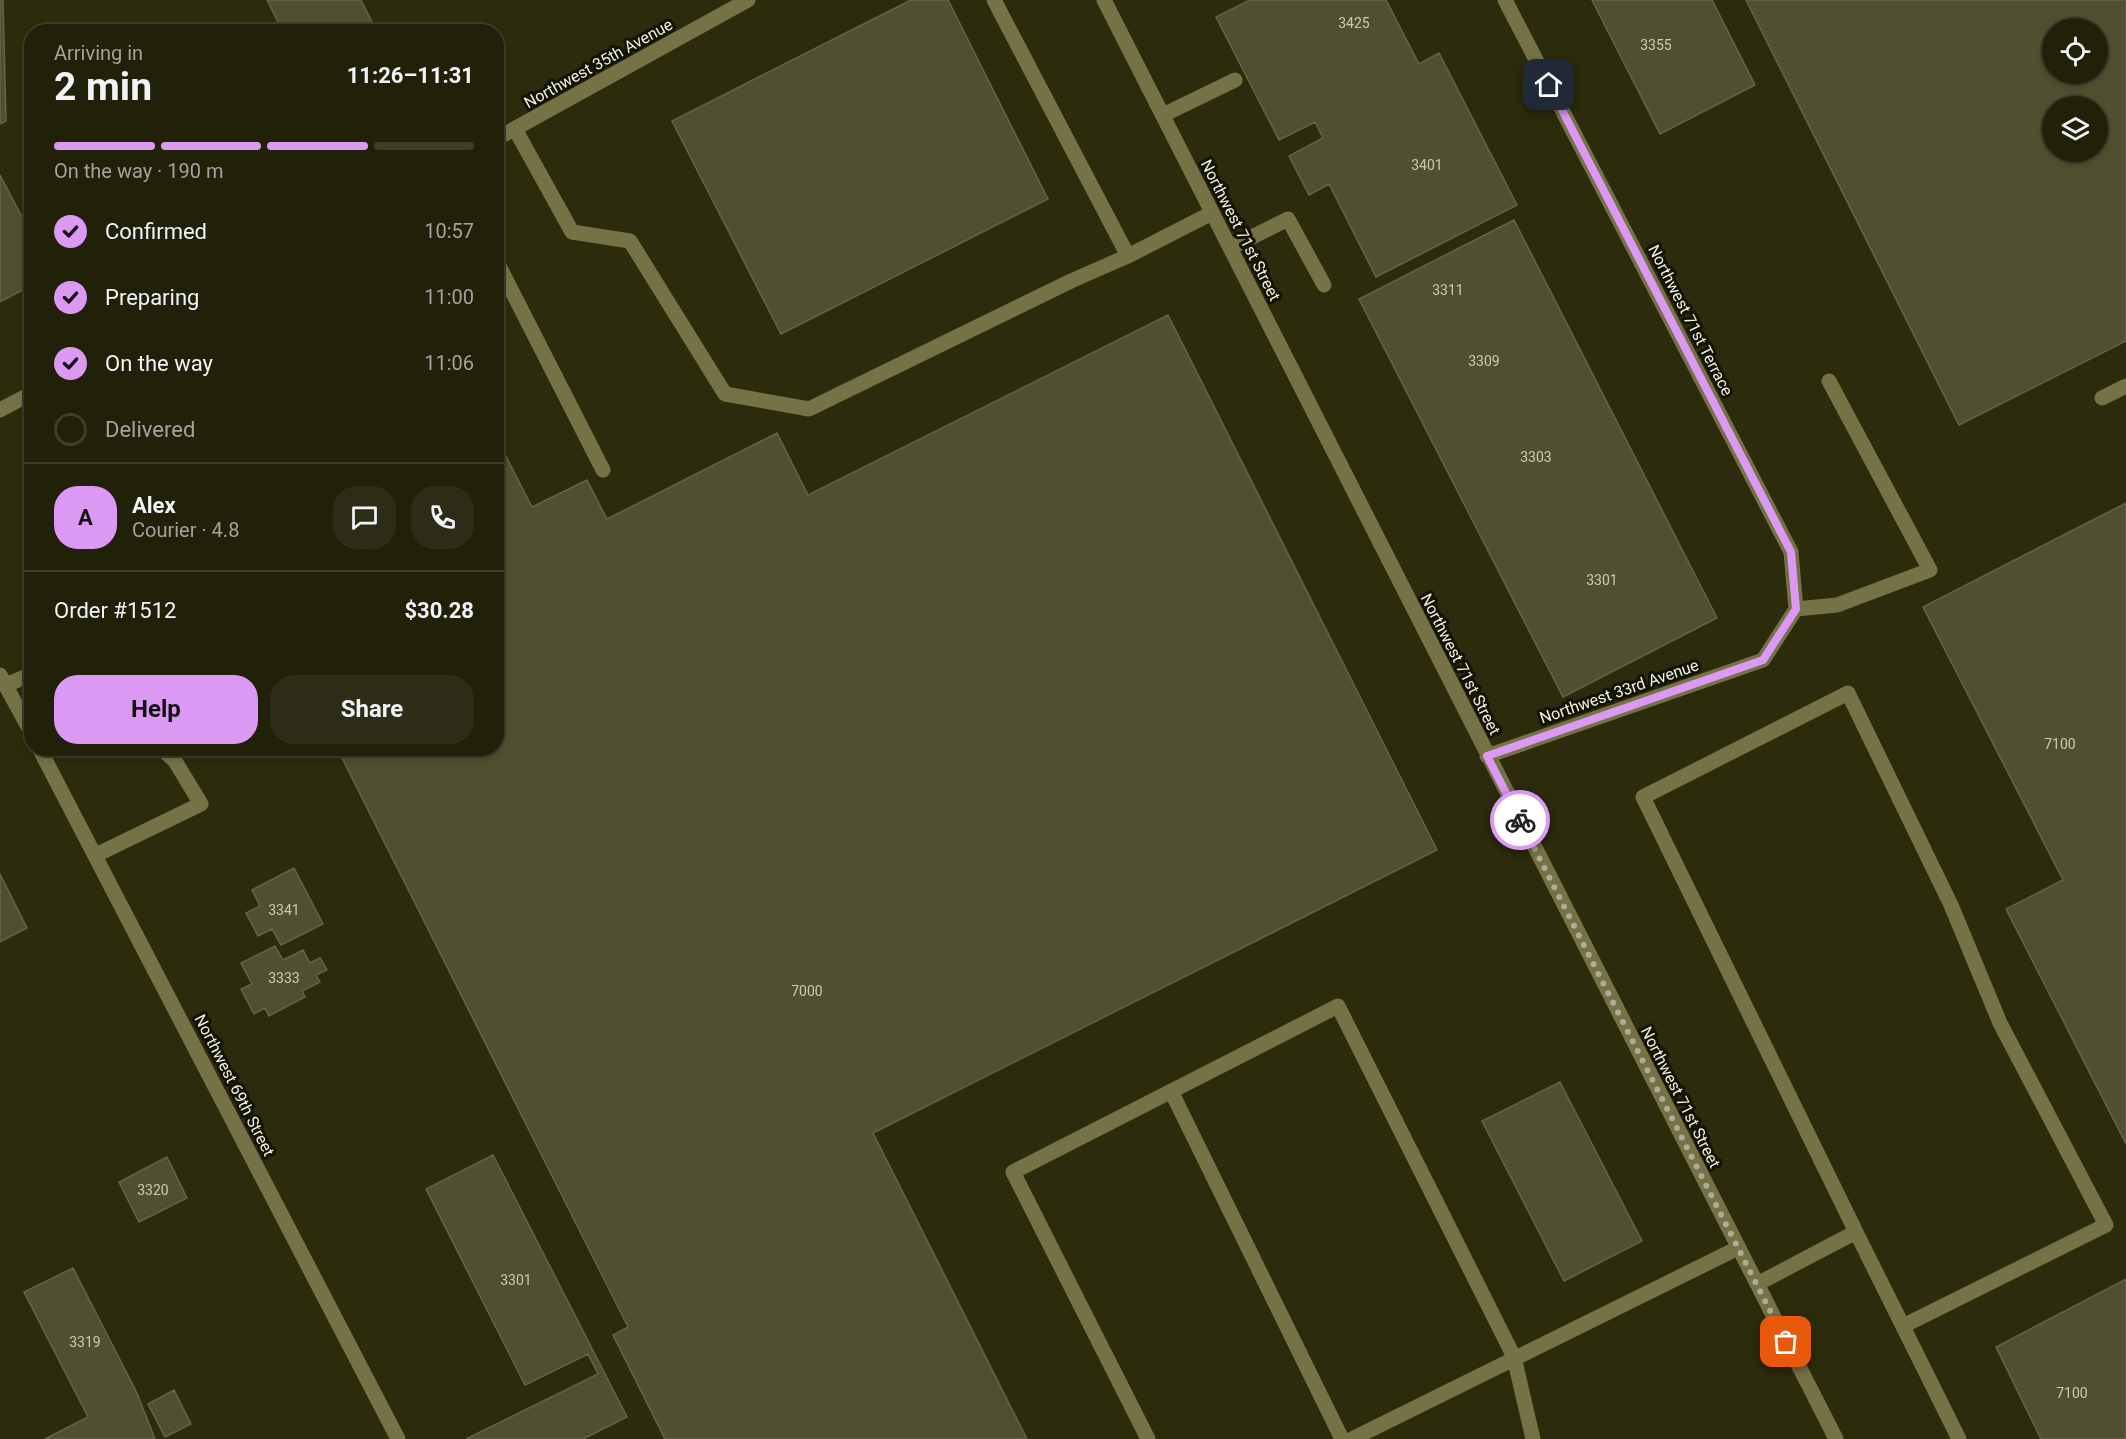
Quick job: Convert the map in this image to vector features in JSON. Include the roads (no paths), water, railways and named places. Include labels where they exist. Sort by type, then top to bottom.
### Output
[{"type":"street","name":"Northwest 35th Avenue","points":[[504,135],[747,0]]},
{"type":"street","points":[[994,0],[1128,256]]},
{"type":"street","name":"Northwest 71st Street","points":[[1104,0],[1836,1439]]},
{"type":"street","name":"Northwest 71st Terrace","points":[[1505,0],[1791,552],[1796,609]]},
{"type":"street","points":[[1163,115],[1235,80]]},
{"type":"street","points":[[515,129],[572,232],[630,241],[725,394],[809,409],[1071,280],[1128,256],[1212,213]]},
{"type":"street","points":[[1230,248],[1288,219],[1324,285]]},
{"type":"street","points":[[504,276],[603,470]]},
{"type":"street","points":[[1796,609],[1837,605],[1929,570],[1829,381]]},
{"type":"street","points":[[2102,398],[2126,386]]},
{"type":"street","points":[[0,410],[24,397]]},
{"type":"street","name":"Northwest 33rd Avenue","points":[[1487,756],[1763,660],[1796,609]]},
{"type":"street","points":[[24,676],[3,680],[24,719]]},
{"type":"street","points":[[1903,1326],[2106,1225],[2000,1023],[1951,905],[1848,693],[1642,797],[1856,1232],[1959,1439]]},
{"type":"street","name":"Northwest 69th Street","points":[[43,756],[398,1439]]},
{"type":"street","points":[[96,855],[201,804],[170,756]]},
{"type":"street","points":[[1148,1439],[1013,1172],[1338,1006],[1514,1357],[1533,1439]]},
{"type":"street","points":[[1172,1091],[1342,1439]]},
{"type":"street","points":[[1756,1284],[1856,1232]]},
{"type":"street","points":[[1352,1439],[1738,1248]]}]
